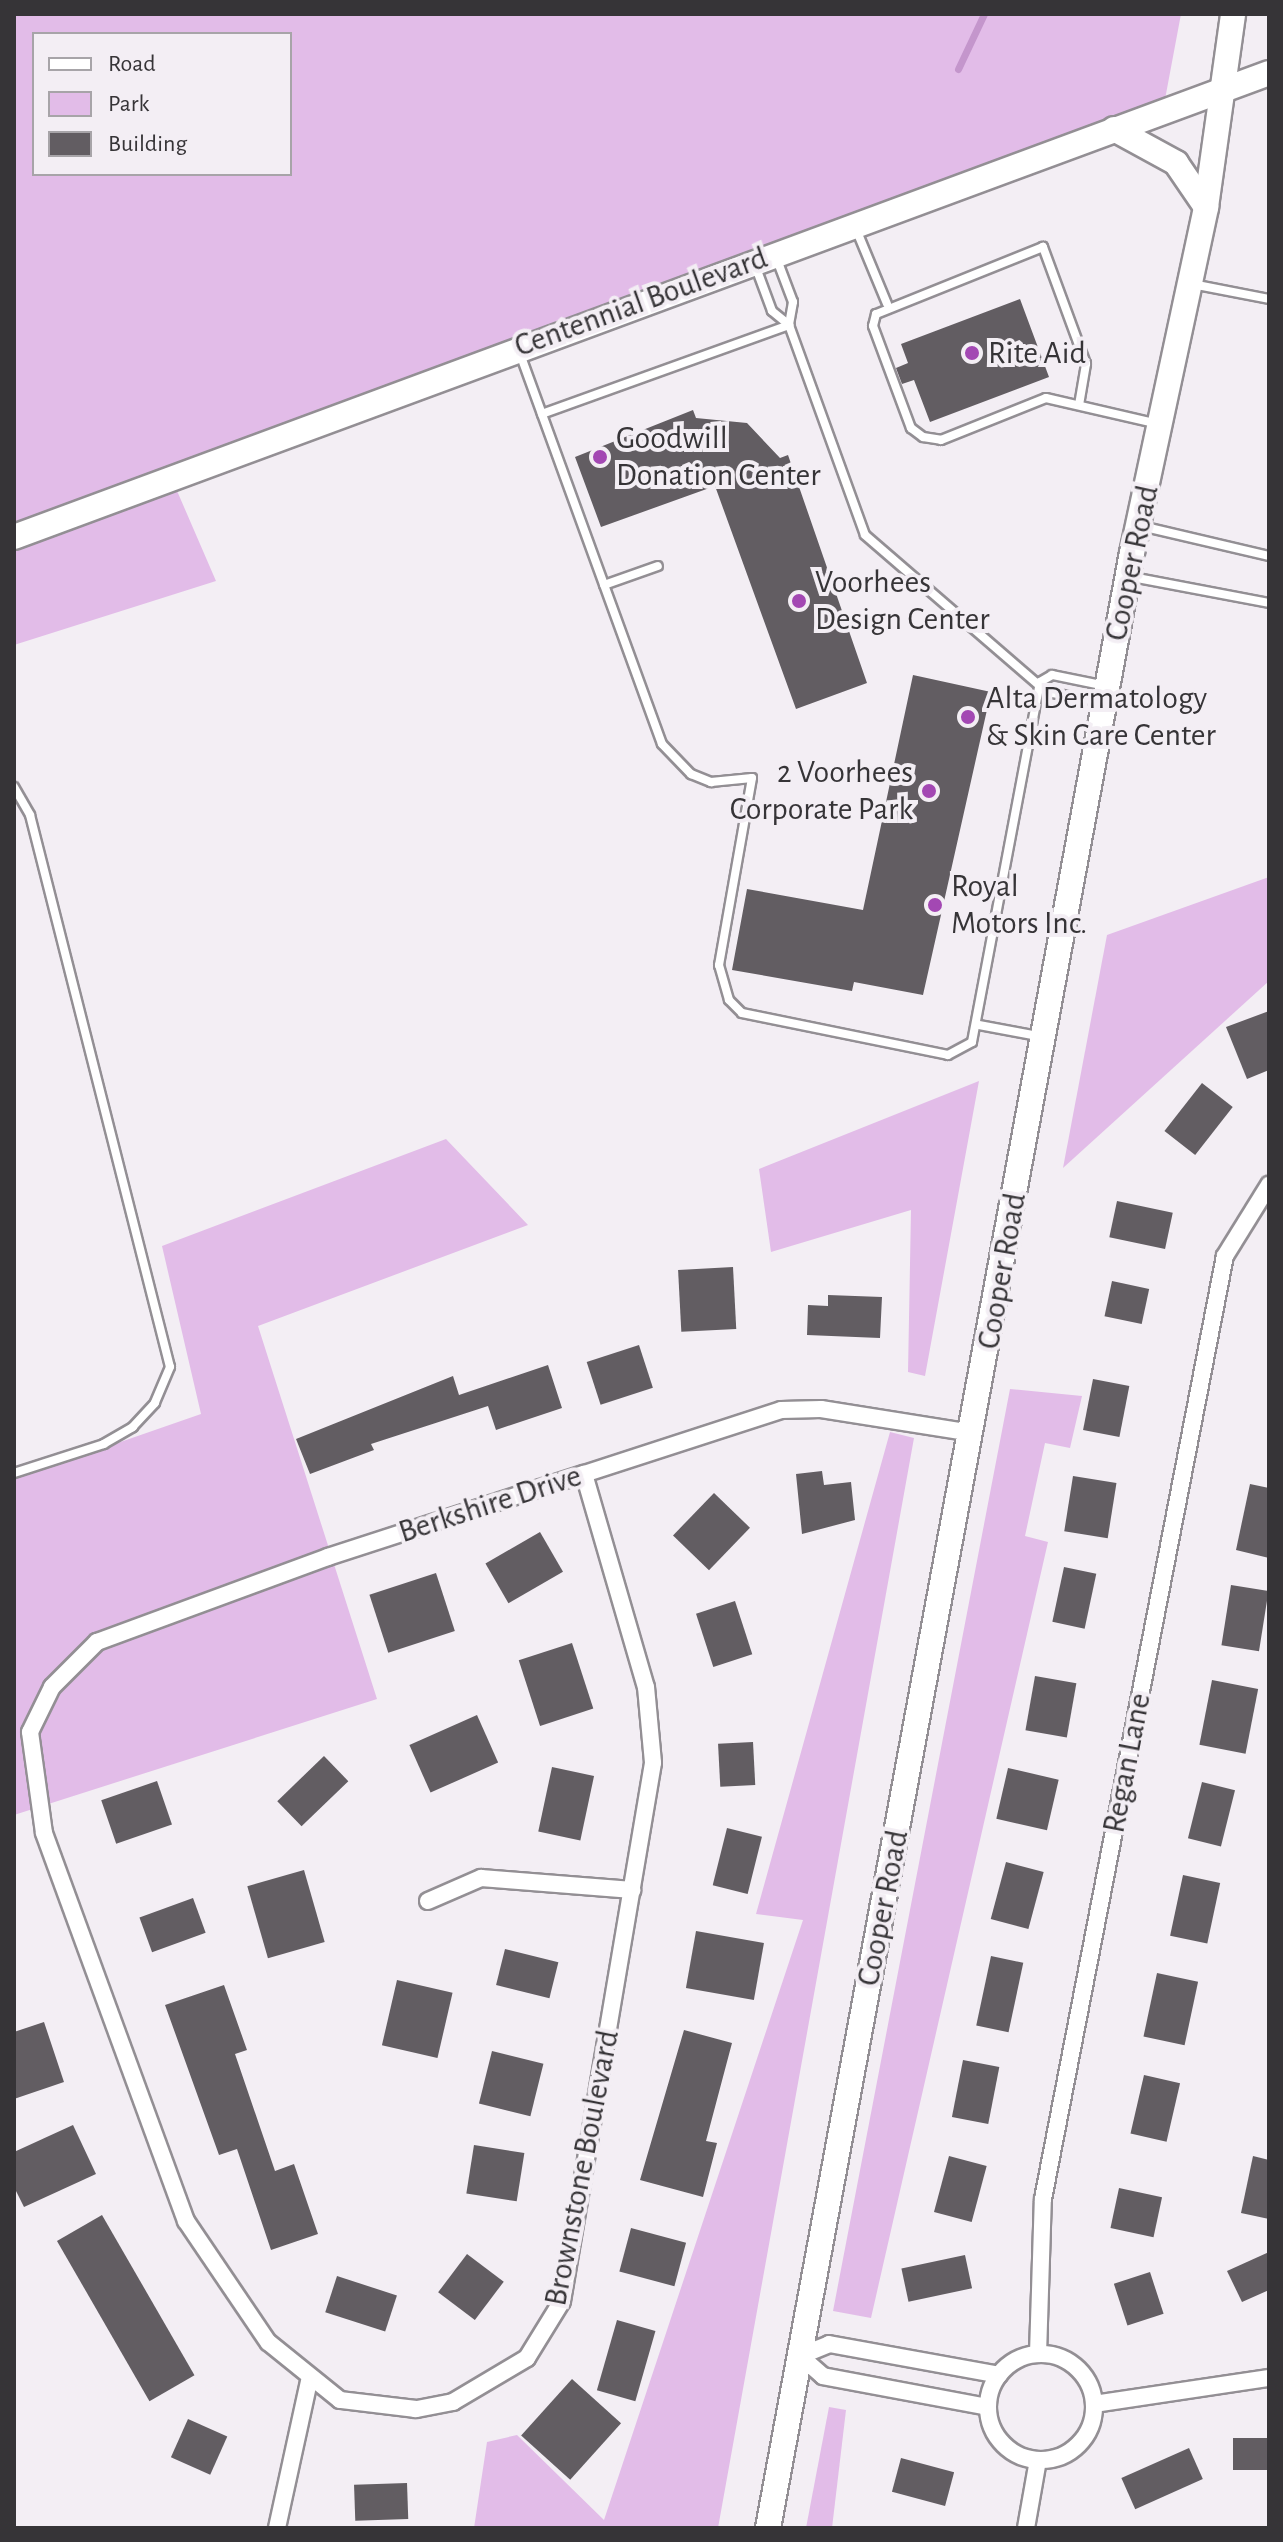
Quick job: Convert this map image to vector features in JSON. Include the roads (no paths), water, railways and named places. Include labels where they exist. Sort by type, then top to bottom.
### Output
[{"type":"street","name":"Cooper Road","points":[[768,2528],[973,1433],[1128,576],[1206,207],[1219,91],[1233,14]]},
{"type":"street","name":"Centennial Boulevard","points":[[14,537],[764,256],[1269,73]]},
{"type":"street","points":[[1114,129],[1176,163],[1206,207]]},
{"type":"street","name":"Regan Lane","points":[[1038,2354],[1043,2199],[1225,1256],[1269,1185]]},
{"type":"street","name":"Berkshire Drive","points":[[44,1704],[72,1661],[97,1642],[584,1474],[781,1410],[821,1409],[973,1433]]},
{"type":"street","name":"Brownstone Boulevard","points":[[44,1704],[30,1732],[29,1759],[44,1833],[166,2172],[213,2269],[268,2342],[309,2381],[340,2400],[416,2409],[497,2381],[547,2332],[562,2301],[653,1763],[646,1687],[584,1474]]},
{"type":"street","points":[[428,1901],[481,1878],[633,1890]]},
{"type":"street","points":[[988,2407],[823,2376],[800,2356],[829,2344],[999,2375],[1038,2354],[1073,2364],[1094,2404],[1079,2444],[1038,2460],[999,2439],[988,2407],[999,2375]]},
{"type":"street","points":[[1094,2404],[1269,2378]]},
{"type":"street","points":[[277,2528],[309,2381]]},
{"type":"street","points":[[1026,2528],[1038,2460]]},
{"type":"lane","points":[[855,224],[887,304]]},
{"type":"lane","points":[[1079,405],[1086,364],[1043,247],[887,304],[873,326],[911,428],[923,437],[941,440],[1046,398],[1161,425]]},
{"type":"lane","points":[[764,256],[772,311],[789,325]]},
{"type":"lane","points":[[764,256],[793,302],[789,325],[865,535],[1040,682],[1047,692],[1106,694]]},
{"type":"lane","points":[[1191,283],[1269,299]]},
{"type":"lane","points":[[542,414],[789,325]]},
{"type":"lane","points":[[517,348],[604,585],[674,762],[711,782],[752,778],[719,965],[729,1000],[759,1021],[948,1055],[972,1042],[979,1025],[1040,682],[1052,675],[1106,694]]},
{"type":"lane","points":[[1138,526],[1269,556]]},
{"type":"lane","points":[[604,585],[658,566]]},
{"type":"lane","points":[[1128,576],[1269,603]]},
{"type":"lane","points":[[14,787],[30,815],[170,1367],[155,1403],[133,1427],[104,1444],[14,1473]]},
{"type":"lane","points":[[979,1025],[1043,1037]]},
{"type":"waterway","points":[[958,69],[984,14]]},
{"type":"place","name":"Rite Aid","points":[[972,353]]},
{"type":"place","name":"Goodwill Donation Center","points":[[600,457]]},
{"type":"place","name":"Voorhees Design Center","points":[[799,601]]},
{"type":"place","name":"Alta Dermatology & Skin Care Center","points":[[968,717]]},
{"type":"place","name":"2 Voorhees Corporate Park","points":[[929,791]]},
{"type":"place","name":"Royal Motors Inc.","points":[[935,905]]}]
